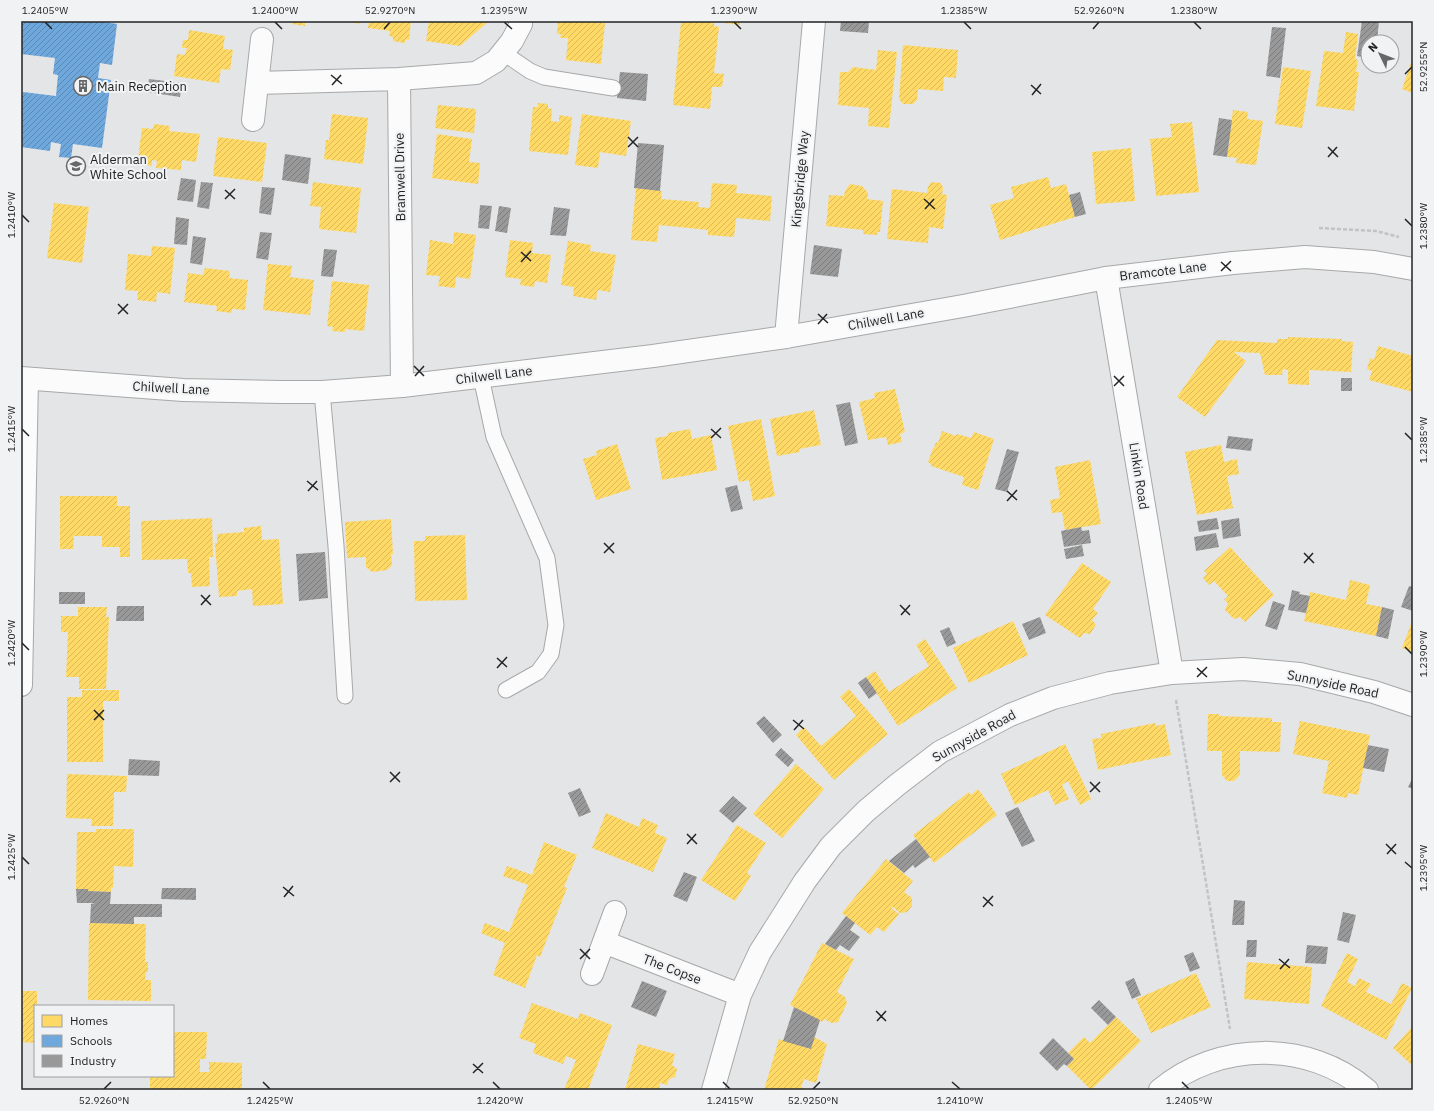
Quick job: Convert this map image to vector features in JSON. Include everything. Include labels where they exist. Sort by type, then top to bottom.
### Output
[{"type":"street","points":[[257,83],[399,79],[476,73],[496,61],[512,41],[521,24],[521,21]]},
{"type":"street","name":"Kingsbridge Way","points":[[786,337],[814,21]]},
{"type":"street","points":[[253,120],[262,39]]},
{"type":"street","name":"Bramwell Drive","points":[[399,79],[402,386]]},
{"type":"street","name":"Bramcote Lane","points":[[963,306],[1106,278],[1233,263],[1306,257],[1374,262],[1413,269]]},
{"type":"street","name":"Linkin Road","points":[[1106,278],[1172,673]]},
{"type":"street","name":"Chilwell Lane","points":[[24,379],[183,390],[282,392],[322,392],[402,386],[653,356],[786,337],[963,306]]},
{"type":"street","points":[[21,685],[24,379]]},
{"type":"street","name":"Sunnyside Road","points":[[713,1090],[740,995],[760,952],[805,880],[831,846],[866,811],[940,752],[1010,715],[1053,698],[1110,683],[1172,673],[1243,669],[1300,674],[1374,692],[1413,705]]},
{"type":"street","points":[[592,974],[615,912]]},
{"type":"street","name":"The Copse","points":[[604,942],[740,995]]},
{"type":"street","points":[[1160,1090],[1189,1070],[1214,1060],[1256,1052],[1278,1053],[1302,1058],[1339,1071],[1367,1090]]},
{"type":"lane","points":[[502,52],[530,71],[544,77],[613,88]]},
{"type":"lane","points":[[481,377],[494,437],[547,558],[556,626],[551,654],[538,672],[506,690]]},
{"type":"lane","points":[[322,392],[336,546],[345,696]]},
{"type":"path","points":[[1314,228],[1376,231],[1406,238]]},
{"type":"path","points":[[1172,673],[1234,1055]]},
{"type":"building: Homes","points":[[293,21],[305,21],[305,26],[292,24]]},
{"type":"building: Homes","points":[[344,21],[360,21],[360,24]]},
{"type":"building: Homes","points":[[369,21],[411,21],[409,40],[405,39],[405,43],[393,41],[393,37],[389,36],[390,31],[368,28]]},
{"type":"building: Homes","points":[[429,21],[489,21],[460,46],[426,41]]},
{"type":"building: Homes","points":[[562,21],[605,23],[601,64],[566,60],[568,38],[560,38],[561,34],[557,34],[558,22],[562,23]]},
{"type":"building: Homes","points":[[685,21],[714,21],[714,26],[719,27],[714,73],[724,74],[722,87],[712,87],[710,109],[673,105],[681,22],[685,23]]},
{"type":"building: Homes","points":[[724,21],[740,21],[740,25],[724,23]]},
{"type":"building: Homes","points":[[189,30],[225,36],[223,49],[233,50],[230,70],[221,69],[219,83],[174,76],[177,54],[185,55],[187,48],[182,48],[183,40],[188,40]]},
{"type":"building: Homes","points":[[1346,32],[1358,34],[1355,59],[1358,60],[1356,72],[1359,72],[1354,111],[1316,106],[1324,51],[1343,53]]},
{"type":"building: Homes","points":[[903,45],[958,50],[956,78],[944,77],[943,91],[918,89],[917,100],[913,104],[903,104],[899,99]]},
{"type":"building: Homes","points":[[878,50],[897,52],[889,128],[868,126],[869,108],[838,105],[840,72],[848,72],[853,67],[876,70]]},
{"type":"building: Homes","points":[[1413,57],[1413,93],[1402,89]]},
{"type":"building: Homes","points":[[1283,67],[1311,71],[1302,128],[1275,124]]},
{"type":"building: Homes","points":[[538,103],[548,104],[548,108],[552,109],[551,121],[559,122],[559,115],[572,117],[568,155],[529,151],[533,107],[538,107]]},
{"type":"building: Homes","points":[[438,105],[476,109],[474,133],[435,128]]},
{"type":"building: Homes","points":[[1233,110],[1248,112],[1247,119],[1263,121],[1256,165],[1236,163],[1237,158],[1227,157]]},
{"type":"building: Homes","points":[[332,114],[368,118],[363,164],[324,159],[326,140],[329,140]]},
{"type":"building: Homes","points":[[582,114],[631,121],[626,156],[600,152],[598,168],[575,165]]},
{"type":"building: Homes","points":[[1192,122],[1199,192],[1156,196],[1150,139],[1172,137],[1170,124]]},
{"type":"building: Homes","points":[[154,124],[170,126],[169,131],[200,134],[196,162],[182,160],[181,170],[156,168],[157,161],[152,160],[152,166],[145,165],[146,160],[138,159],[142,128],[153,129]]},
{"type":"building: Homes","points":[[437,134],[472,139],[469,162],[480,163],[478,184],[432,178]]},
{"type":"building: Homes","points":[[218,137],[267,143],[262,182],[213,176]]},
{"type":"building: Homes","points":[[1131,148],[1135,201],[1096,204],[1092,152]]},
{"type":"building: Homes","points":[[1048,177],[1051,188],[1066,184],[1075,217],[1000,240],[990,205],[1014,198],[1011,187]]},
{"type":"building: Homes","points":[[313,182],[361,188],[356,233],[319,229],[321,207],[310,206]]},
{"type":"building: Homes","points":[[931,182],[941,183],[943,188],[942,194],[947,195],[943,229],[929,227],[928,243],[887,239],[892,189],[927,193]]},
{"type":"building: Homes","points":[[712,183],[737,185],[736,193],[772,196],[770,221],[736,218],[734,237],[708,235],[708,230],[659,225],[657,242],[631,240],[636,188],[662,191],[661,199],[699,202],[698,207],[710,208]]},
{"type":"building: Homes","points":[[850,184],[862,186],[868,193],[867,199],[883,201],[880,232],[877,232],[877,235],[863,234],[863,230],[826,226],[829,195],[844,196],[845,191]]},
{"type":"building: Homes","points":[[54,203],[89,207],[82,263],[47,258]]},
{"type":"building: Homes","points":[[454,232],[476,235],[470,279],[456,277],[455,288],[438,286],[440,276],[426,275],[430,240],[453,244]]},
{"type":"building: Homes","points":[[510,240],[533,243],[532,253],[551,255],[547,283],[535,281],[534,287],[520,285],[521,279],[505,277]]},
{"type":"building: Homes","points":[[568,241],[591,245],[590,251],[616,255],[610,292],[598,290],[596,300],[573,296],[574,287],[561,285]]},
{"type":"building: Homes","points":[[152,246],[175,248],[170,294],[157,292],[156,302],[137,300],[138,291],[125,290],[128,254],[151,256]]},
{"type":"building: Homes","points":[[268,264],[292,266],[290,277],[314,280],[310,315],[263,310]]},
{"type":"building: Homes","points":[[205,268],[230,271],[229,278],[248,280],[245,310],[232,309],[232,313],[216,311],[217,306],[184,302],[188,273],[203,275]]},
{"type":"building: Homes","points":[[332,281],[369,285],[364,331],[345,329],[345,332],[332,331],[333,327],[327,326]]},
{"type":"building: Homes","points":[[1288,337],[1342,339],[1342,341],[1353,342],[1351,372],[1309,370],[1309,385],[1288,384],[1288,370],[1283,369],[1282,375],[1265,375],[1260,353],[1234,352],[1246,361],[1205,417],[1177,397],[1217,340],[1277,343],[1277,339],[1288,339]]},
{"type":"building: Homes","points":[[1378,346],[1413,356],[1413,392],[1369,380],[1372,371],[1367,369],[1370,358],[1374,360]]},
{"type":"building: Homes","points":[[895,389],[905,432],[900,434],[902,442],[888,445],[886,437],[868,440],[859,402],[875,398],[874,393]]},
{"type":"building: Homes","points":[[814,410],[821,445],[799,449],[800,452],[777,456],[770,419]]},
{"type":"building: Homes","points":[[761,419],[775,496],[753,501],[749,480],[739,482],[728,426]]},
{"type":"building: Homes","points":[[690,429],[692,439],[711,435],[717,470],[662,480],[655,438],[668,436],[668,433]]},
{"type":"building: Homes","points":[[942,431],[956,436],[957,434],[971,438],[974,432],[994,439],[978,490],[962,485],[964,477],[931,466],[928,462],[936,442],[938,443]]},
{"type":"building: Homes","points":[[617,444],[631,489],[596,500],[583,459],[597,455],[596,451]]},
{"type":"building: Homes","points":[[1221,445],[1224,462],[1237,459],[1239,474],[1227,476],[1233,508],[1197,515],[1185,452]]},
{"type":"building: Homes","points":[[1090,460],[1101,524],[1065,530],[1062,512],[1052,513],[1050,500],[1060,498],[1055,467]]},
{"type":"building: Homes","points":[[60,496],[117,496],[117,506],[130,506],[130,557],[120,557],[120,547],[102,547],[102,536],[74,536],[73,549],[60,549]]},
{"type":"building: Homes","points":[[212,518],[213,557],[209,557],[210,586],[192,587],[191,573],[188,573],[187,559],[142,560],[141,521]]},
{"type":"building: Homes","points":[[391,519],[393,554],[391,554],[392,565],[387,570],[372,572],[366,567],[366,557],[347,558],[345,522]]},
{"type":"building: Homes","points":[[261,526],[262,540],[279,539],[283,604],[253,606],[252,589],[237,591],[237,596],[219,597],[215,543],[217,543],[217,534],[244,532],[244,528]]},
{"type":"building: Homes","points":[[465,535],[467,600],[415,601],[414,541],[425,541],[425,536]]},
{"type":"building: Homes","points":[[1230,547],[1274,595],[1245,622],[1240,617],[1234,619],[1225,610],[1228,603],[1224,600],[1228,596],[1214,581],[1209,585],[1203,578],[1207,574],[1204,571]]},
{"type":"building: Homes","points":[[1082,563],[1111,582],[1093,609],[1098,613],[1092,620],[1096,625],[1090,634],[1084,633],[1080,638],[1045,615]]},
{"type":"building: Homes","points":[[1350,580],[1370,585],[1366,604],[1382,607],[1376,636],[1304,621],[1310,592],[1346,600]]},
{"type":"building: Homes","points":[[78,607],[107,607],[106,617],[109,617],[106,689],[79,689],[79,677],[66,677],[68,632],[61,632],[61,616],[78,616]]},
{"type":"building: Homes","points":[[1413,619],[1413,652],[1402,648]]},
{"type":"building: Homes","points":[[1013,621],[1028,655],[969,683],[953,648]]},
{"type":"building: Homes","points":[[925,639],[957,688],[898,726],[866,677],[875,671],[889,692],[929,666],[916,645]]},
{"type":"building: Homes","points":[[849,689],[888,734],[834,780],[796,735],[804,727],[821,746],[856,716],[840,697]]},
{"type":"building: Homes","points":[[82,690],[119,690],[119,701],[103,701],[103,762],[67,762],[67,697],[82,697]]},
{"type":"building: Homes","points":[[1208,714],[1219,714],[1219,716],[1272,718],[1272,722],[1281,722],[1280,752],[1240,751],[1240,775],[1234,781],[1227,781],[1222,775],[1222,751],[1207,751]]},
{"type":"building: Homes","points":[[1300,721],[1370,735],[1358,795],[1348,793],[1347,798],[1322,793],[1329,761],[1293,754]]},
{"type":"building: Homes","points":[[1155,723],[1156,726],[1165,724],[1171,755],[1098,770],[1092,739],[1101,738],[1101,734]]},
{"type":"building: Homes","points":[[1065,744],[1091,799],[1080,805],[1068,781],[1062,785],[1069,799],[1055,805],[1048,790],[1015,805],[1001,774]]},
{"type":"building: Homes","points":[[796,764],[824,789],[782,838],[753,814]]},
{"type":"building: Homes","points":[[67,774],[127,776],[126,792],[114,792],[113,826],[91,826],[92,819],[66,818]]},
{"type":"building: Homes","points":[[978,789],[997,815],[934,863],[913,835],[969,792],[971,795]]},
{"type":"building: Homes","points":[[606,813],[639,827],[642,818],[658,825],[655,833],[667,838],[653,872],[592,848]]},
{"type":"building: Homes","points":[[737,825],[766,843],[747,873],[751,876],[735,901],[701,880]]},
{"type":"building: Homes","points":[[96,829],[134,829],[133,867],[114,866],[113,888],[111,887],[111,892],[76,889],[77,832],[96,832]]},
{"type":"building: Homes","points":[[544,842],[577,855],[564,887],[567,888],[540,957],[537,955],[525,988],[493,975],[505,943],[481,933],[485,923],[509,932],[528,885],[503,876],[507,866],[532,875]]},
{"type":"building: Homes","points":[[886,859],[913,881],[904,892],[912,898],[912,906],[907,912],[900,913],[893,907],[891,908],[899,914],[884,932],[877,927],[870,935],[842,913]]},
{"type":"building: Homes","points":[[89,923],[146,924],[145,962],[148,962],[148,972],[146,972],[145,980],[151,980],[151,1001],[88,1000]]},
{"type":"building: Homes","points":[[822,943],[854,959],[837,992],[845,997],[847,1003],[838,1022],[832,1023],[824,1019],[822,1022],[790,1005]]},
{"type":"building: Homes","points":[[1347,953],[1358,959],[1347,982],[1355,986],[1359,978],[1371,984],[1366,992],[1391,1004],[1402,983],[1412,988],[1386,1040],[1321,1006]]},
{"type":"building: Homes","points":[[1247,962],[1312,967],[1309,1004],[1244,999]]},
{"type":"building: Homes","points":[[1196,973],[1211,1007],[1151,1033],[1136,999]]},
{"type":"building: Homes","points":[[21,991],[37,991],[37,1005],[34,1005],[33,1021],[34,1043],[21,1042]]},
{"type":"building: Homes","points":[[532,1003],[578,1019],[580,1013],[612,1025],[588,1090],[564,1090],[576,1060],[566,1056],[563,1064],[533,1053],[536,1044],[519,1038]]},
{"type":"building: Homes","points":[[1116,1017],[1141,1041],[1091,1090],[1067,1066],[1074,1059],[1068,1053],[1084,1037],[1090,1043]]},
{"type":"building: Homes","points":[[1413,1026],[1413,1066],[1393,1048]]},
{"type":"building: Homes","points":[[174,1032],[207,1032],[206,1059],[200,1059],[200,1072],[209,1072],[209,1062],[242,1063],[242,1090],[150,1090],[150,1077],[174,1077]]},
{"type":"building: Homes","points":[[814,1037],[827,1044],[816,1083],[804,1079],[801,1087],[808,1090],[764,1090],[779,1039],[811,1049]]},
{"type":"building: Homes","points":[[638,1044],[675,1054],[672,1065],[677,1069],[675,1077],[669,1079],[667,1085],[660,1083],[659,1090],[625,1090]]},
{"type":"building: Schools","name":"Main Reception","points":[[21,21],[98,21],[117,24],[112,65],[100,63],[98,78],[111,80],[102,148],[73,144],[71,158],[59,157],[61,144],[51,142],[50,151],[21,147],[21,105],[23,92],[56,96],[58,75],[53,74],[55,58],[21,54]]},
{"type":"building: Industry","points":[[841,21],[869,21],[868,33],[840,31]]},
{"type":"building: Industry","points":[[1362,21],[1379,21],[1378,34],[1360,34]]},
{"type":"building: Industry","points":[[1272,27],[1286,28],[1280,78],[1266,76]]},
{"type":"building: Industry","points":[[1360,35],[1360,57],[1357,56]]},
{"type":"building: Industry","points":[[620,72],[648,74],[646,101],[617,98]]},
{"type":"building: Industry","points":[[149,79],[182,83],[180,97],[147,92]]},
{"type":"building: Industry","points":[[1219,118],[1232,120],[1227,157],[1213,155]]},
{"type":"building: Industry","points":[[638,143],[664,145],[660,191],[634,188]]},
{"type":"building: Industry","points":[[285,154],[311,158],[308,184],[282,180]]},
{"type":"building: Industry","points":[[181,178],[196,180],[193,202],[177,200]]},
{"type":"building: Industry","points":[[201,182],[213,183],[209,209],[197,207]]},
{"type":"building: Industry","points":[[262,187],[275,188],[271,215],[259,213]]},
{"type":"building: Industry","points":[[1080,192],[1086,214],[1075,217],[1069,195]]},
{"type":"building: Industry","points":[[480,205],[492,206],[489,229],[478,228]]},
{"type":"building: Industry","points":[[499,206],[511,208],[507,233],[495,231]]},
{"type":"building: Industry","points":[[554,207],[570,209],[566,236],[550,235]]},
{"type":"building: Industry","points":[[176,217],[189,219],[187,245],[174,244]]},
{"type":"building: Industry","points":[[260,232],[272,233],[268,260],[256,258]]},
{"type":"building: Industry","points":[[193,236],[206,238],[202,265],[190,263]]},
{"type":"building: Industry","points":[[814,245],[842,249],[838,277],[810,274]]},
{"type":"building: Industry","points":[[324,249],[337,250],[333,277],[321,276]]},
{"type":"building: Industry","points":[[1341,378],[1352,378],[1352,391],[1341,391]]},
{"type":"building: Industry","points":[[850,402],[858,443],[845,446],[836,405]]},
{"type":"building: Industry","points":[[1228,436],[1253,439],[1251,451],[1226,448]]},
{"type":"building: Industry","points":[[1007,449],[1019,452],[1007,492],[995,489]]},
{"type":"building: Industry","points":[[737,485],[743,509],[731,512],[725,488]]},
{"type":"building: Industry","points":[[1217,518],[1219,529],[1199,532],[1197,521]]},
{"type":"building: Industry","points":[[1239,518],[1241,536],[1223,539],[1221,521]]},
{"type":"building: Industry","points":[[1081,527],[1082,531],[1089,530],[1091,543],[1064,547],[1061,531]]},
{"type":"building: Industry","points":[[1216,533],[1219,547],[1196,551],[1194,537]]},
{"type":"building: Industry","points":[[1082,545],[1084,556],[1066,559],[1064,549]]},
{"type":"building: Industry","points":[[325,552],[328,598],[299,601],[296,554]]},
{"type":"building: Industry","points":[[1409,586],[1413,587],[1413,611],[1401,607]]},
{"type":"building: Industry","points":[[1292,590],[1300,592],[1299,594],[1310,596],[1306,613],[1288,610]]},
{"type":"building: Industry","points":[[59,592],[85,592],[85,604],[59,604]]},
{"type":"building: Industry","points":[[1273,601],[1285,605],[1277,630],[1265,626]]},
{"type":"building: Industry","points":[[117,606],[144,606],[144,621],[116,621]]},
{"type":"building: Industry","points":[[1382,607],[1394,610],[1388,639],[1376,636]]},
{"type":"building: Industry","points":[[1040,617],[1046,633],[1029,640],[1022,624]]},
{"type":"building: Industry","points":[[949,627],[956,643],[947,647],[940,631]]},
{"type":"building: Industry","points":[[866,677],[877,693],[869,699],[858,683]]},
{"type":"building: Industry","points":[[764,716],[782,735],[773,743],[756,723]]},
{"type":"building: Industry","points":[[1368,745],[1389,749],[1384,772],[1363,768]]},
{"type":"building: Industry","points":[[781,748],[794,760],[788,767],[775,755]]},
{"type":"building: Industry","points":[[129,759],[160,761],[159,776],[128,775]]},
{"type":"building: Industry","points":[[1413,777],[1413,789],[1408,787]]},
{"type":"building: Industry","points":[[580,788],[591,812],[579,817],[568,793]]},
{"type":"building: Industry","points":[[733,796],[747,808],[733,823],[719,811]]},
{"type":"building: Industry","points":[[1018,807],[1035,841],[1022,847],[1005,813]]},
{"type":"building: Industry","points":[[916,839],[930,857],[915,868],[913,865],[904,873],[889,861]]},
{"type":"building: Industry","points":[[684,872],[697,877],[687,902],[673,896]]},
{"type":"building: Industry","points":[[162,888],[196,888],[196,900],[161,899]]},
{"type":"building: Industry","points":[[76,889],[111,892],[110,904],[162,904],[162,917],[134,917],[134,924],[90,923],[91,904],[95,903],[77,903]]},
{"type":"building: Industry","points":[[1234,900],[1245,901],[1244,925],[1232,925]]},
{"type":"building: Industry","points":[[1343,912],[1356,915],[1349,943],[1337,940]]},
{"type":"building: Industry","points":[[846,916],[855,923],[850,930],[860,937],[849,951],[840,945],[836,950],[825,944]]},
{"type":"building: Industry","points":[[1247,940],[1257,940],[1256,957],[1246,957]]},
{"type":"building: Industry","points":[[1307,945],[1328,947],[1326,964],[1305,963]]},
{"type":"building: Industry","points":[[1193,952],[1200,968],[1190,972],[1184,956]]},
{"type":"building: Industry","points":[[1134,978],[1141,995],[1132,999],[1125,982]]},
{"type":"building: Industry","points":[[642,981],[667,991],[656,1017],[631,1007]]},
{"type":"building: Industry","points":[[1099,1000],[1116,1017],[1108,1025],[1091,1008]]},
{"type":"building: Industry","points":[[794,1007],[820,1020],[811,1049],[783,1041]]},
{"type":"building: Industry","points":[[1053,1038],[1074,1059],[1067,1066],[1064,1064],[1057,1071],[1039,1053]]},
{"type":"place","name":"Main Reception","points":[[83,86]]},
{"type":"place","name":"Alderman White School","points":[[76,166]]}]
